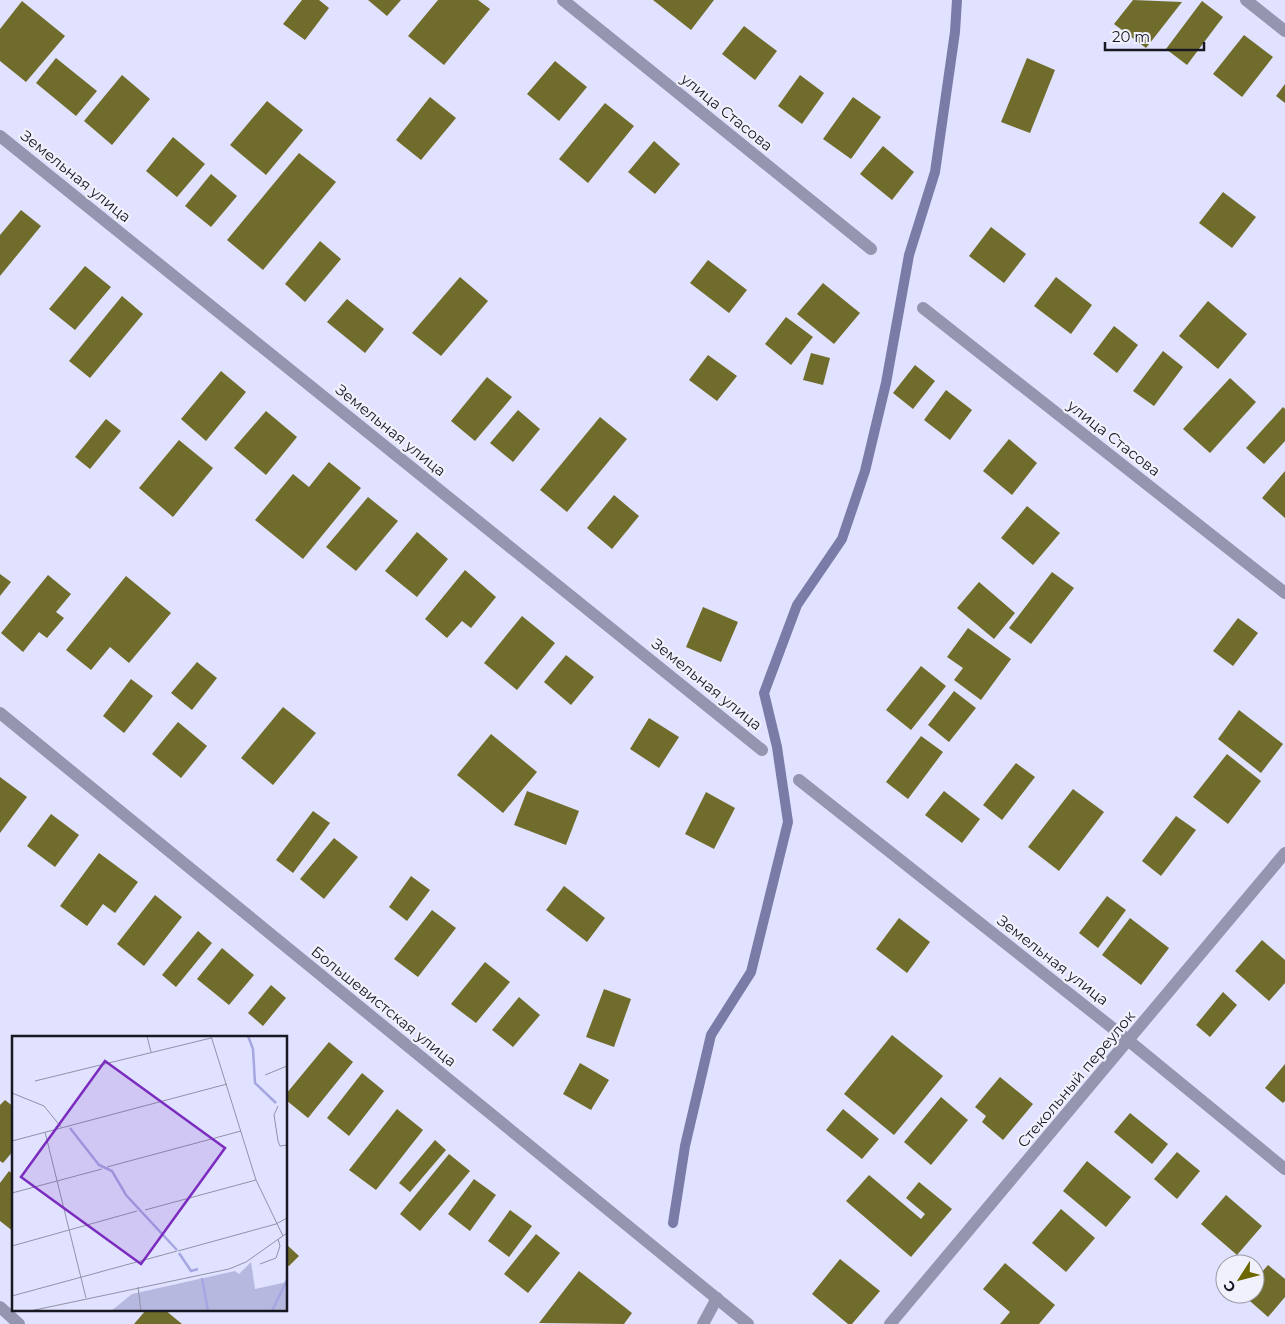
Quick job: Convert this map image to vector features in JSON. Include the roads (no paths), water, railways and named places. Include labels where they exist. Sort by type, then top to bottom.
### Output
[{"type":"street","name":"улица Стасова","points":[[563,0],[871,249]]},
{"type":"street","points":[[1246,0],[1285,31]]},
{"type":"street","name":"Земельная улица","points":[[0,136],[762,750]]},
{"type":"street","name":"улица Стасова","points":[[923,308],[1285,593]]},
{"type":"street","name":"Большевистская улица","points":[[0,713],[748,1324]]},
{"type":"street","name":"Земельная улица","points":[[799,780],[1129,1041],[1285,1169]]},
{"type":"street","name":"Стекольный переулок","points":[[890,1324],[1285,853]]},
{"type":"street","points":[[703,1324],[716,1298]]},
{"type":"street","points":[[0,1307],[19,1324]]},
{"type":"waterway","points":[[673,1223],[685,1146],[711,1035],[751,972],[788,822],[777,747],[764,693],[797,605],[842,539],[865,471],[886,383],[909,255],[935,172],[955,32],[957,0]]}]
